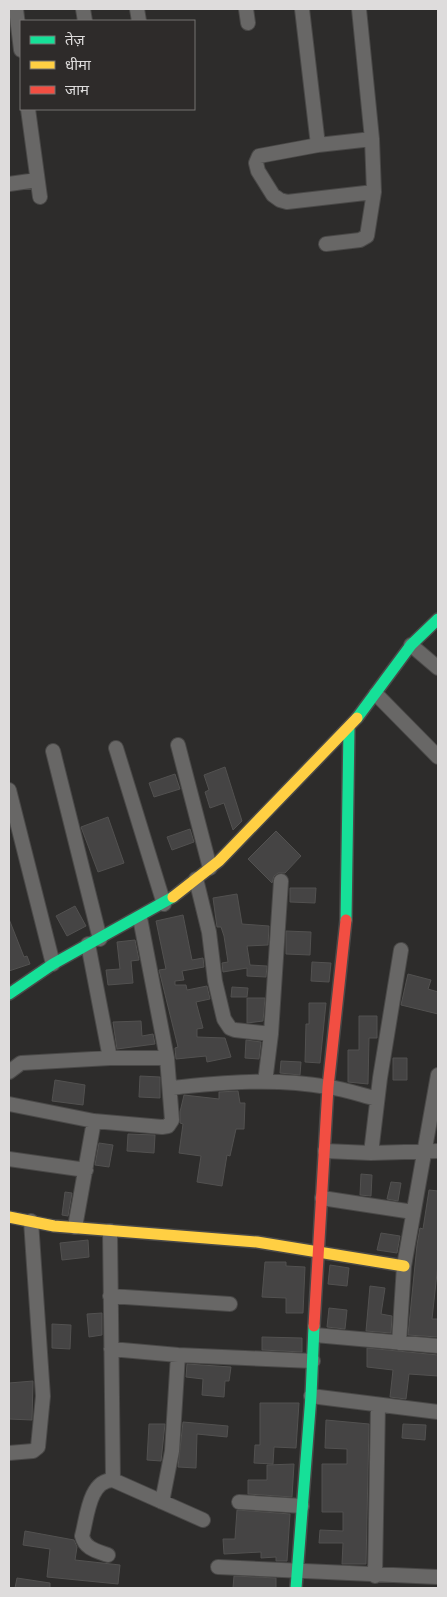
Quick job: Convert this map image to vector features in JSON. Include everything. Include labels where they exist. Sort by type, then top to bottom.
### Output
[{"type":"street","points":[[16,9],[20,42]]},
{"type":"street","points":[[246,9],[248,23]]},
{"type":"street","points":[[302,9],[318,145]]},
{"type":"street","points":[[326,244],[360,240],[366,236],[374,192],[372,139],[359,9]]},
{"type":"street","points":[[28,110],[40,197]]},
{"type":"street","points":[[372,139],[318,145],[257,158],[258,171],[273,195],[288,202],[374,192]]},
{"type":"street","points":[[9,184],[37,180]]},
{"type":"street","points":[[9,994],[53,964],[164,904],[210,868],[348,728],[376,694],[411,645],[438,619]]},
{"type":"street","points":[[411,645],[438,668]]},
{"type":"street","points":[[376,694],[438,757]]},
{"type":"street","points":[[296,1588],[315,1335],[317,1253],[328,1086],[346,933],[348,728]]},
{"type":"street","points":[[178,745],[210,868]]},
{"type":"street","points":[[116,748],[164,904]]},
{"type":"street","points":[[53,751],[94,942],[110,1058]]},
{"type":"street","points":[[9,790],[53,964]]},
{"type":"street","points":[[196,879],[209,932],[215,981],[224,1019],[230,1028],[235,1030],[271,1034]]},
{"type":"street","points":[[265,1082],[271,1034],[280,881]]},
{"type":"street","points":[[9,1104],[94,1121],[168,1126],[172,1120],[171,1088],[167,1058],[140,918]]},
{"type":"street","points":[[371,1153],[377,1099],[401,950]]},
{"type":"street","points":[[9,1072],[21,1063],[110,1058],[167,1058]]},
{"type":"street","points":[[399,1342],[404,1266],[413,1212],[431,1151],[438,1075]]},
{"type":"street","points":[[171,1088],[227,1082],[265,1082],[328,1086],[377,1099]]},
{"type":"street","points":[[75,1227],[94,1121]]},
{"type":"street","points":[[325,1151],[371,1153],[431,1151]]},
{"type":"street","points":[[9,1159],[86,1170]]},
{"type":"street","points":[[322,1198],[413,1212]]},
{"type":"street","points":[[9,1217],[31,1222],[110,1231],[257,1242],[404,1266]]},
{"type":"street","points":[[9,1453],[34,1451],[38,1447],[43,1396],[31,1222]]},
{"type":"street","points":[[110,1231],[113,1480]]},
{"type":"street","points":[[110,1296],[230,1304]]},
{"type":"street","points":[[315,1335],[438,1346]]},
{"type":"street","points":[[111,1349],[178,1355],[313,1361]]},
{"type":"street","points":[[162,1502],[172,1451],[178,1355]]},
{"type":"street","points":[[311,1396],[438,1412]]},
{"type":"street","points":[[375,1576],[378,1405]]},
{"type":"street","points":[[108,1555],[89,1548],[84,1544],[82,1536],[95,1490],[103,1482],[113,1480],[203,1520]]},
{"type":"street","points":[[239,1502],[302,1506]]},
{"type":"street","points":[[218,1567],[438,1578]]},
{"type":"building","points":[[225,767],[242,821],[233,830],[224,803],[210,808],[205,792],[209,790],[204,775]]},
{"type":"building","points":[[175,774],[180,789],[154,797],[149,783]]},
{"type":"building","points":[[108,817],[124,863],[98,872],[81,827]]},
{"type":"building","points":[[190,829],[194,842],[172,850],[167,837]]},
{"type":"building","points":[[276,831],[301,856],[285,873],[278,873],[274,876],[272,883],[248,859]]},
{"type":"building","points":[[290,888],[316,888],[315,903],[290,902]]},
{"type":"building","points":[[237,894],[242,924],[269,926],[268,945],[247,946],[250,965],[267,966],[266,977],[247,976],[247,968],[223,972],[222,963],[228,962],[224,936],[221,927],[217,927],[213,898]]},
{"type":"building","points":[[75,906],[86,926],[67,936],[56,916]]},
{"type":"building","points":[[183,915],[192,960],[203,958],[204,967],[182,971],[184,980],[175,981],[175,985],[186,985],[187,990],[207,986],[210,999],[196,1002],[203,1028],[197,1029],[197,1037],[225,1038],[231,1057],[207,1062],[206,1056],[176,1059],[175,1048],[178,1047],[159,970],[166,969],[156,921]]},
{"type":"building","points":[[9,919],[24,957],[27,956],[30,964],[9,971]]},
{"type":"building","points":[[286,931],[311,932],[310,955],[286,954]]},
{"type":"building","points":[[135,940],[139,960],[131,961],[133,983],[108,985],[106,970],[120,969],[117,942]]},
{"type":"building","points":[[312,962],[331,963],[329,982],[311,981]]},
{"type":"building","points":[[408,974],[431,980],[428,989],[438,992],[438,1014],[401,1005]]},
{"type":"building","points":[[232,987],[248,988],[247,997],[231,997]]},
{"type":"building","points":[[247,998],[265,998],[263,1021],[247,1023]]},
{"type":"building","points":[[309,1003],[326,1003],[320,1063],[305,1062],[306,1024],[309,1024]]},
{"type":"building","points":[[359,1016],[377,1016],[377,1038],[369,1038],[368,1084],[348,1082],[348,1050],[359,1050]]},
{"type":"building","points":[[141,1021],[142,1036],[153,1034],[155,1044],[117,1049],[113,1022]]},
{"type":"building","points":[[246,1040],[261,1042],[259,1059],[245,1058]]},
{"type":"building","points":[[393,1058],[407,1058],[407,1080],[393,1080]]},
{"type":"building","points":[[281,1061],[301,1062],[300,1075],[280,1073]]},
{"type":"building","points":[[140,1076],[160,1077],[160,1098],[139,1097]]},
{"type":"building","points":[[55,1080],[85,1085],[83,1105],[52,1101]]},
{"type":"building","points":[[238,1091],[240,1103],[245,1103],[244,1129],[236,1129],[230,1156],[227,1155],[222,1186],[197,1182],[201,1156],[179,1153],[183,1124],[180,1123],[180,1112],[184,1095],[219,1099],[219,1092]]},
{"type":"building","points":[[128,1134],[155,1135],[154,1153],[127,1151]]},
{"type":"building","points":[[99,1143],[113,1145],[109,1167],[95,1165]]},
{"type":"building","points":[[361,1174],[372,1175],[371,1196],[360,1195]]},
{"type":"building","points":[[391,1182],[401,1183],[398,1201],[387,1199]]},
{"type":"building","points":[[429,1190],[438,1191],[438,1264],[432,1319],[438,1319],[438,1337],[408,1335],[417,1245],[420,1228],[423,1229]]},
{"type":"building","points":[[65,1192],[72,1193],[68,1216],[62,1215]]},
{"type":"building","points":[[381,1233],[400,1236],[397,1253],[377,1250]]},
{"type":"building","points":[[88,1240],[89,1257],[62,1260],[60,1243]]},
{"type":"building","points":[[265,1262],[286,1262],[286,1266],[305,1267],[303,1313],[286,1313],[286,1298],[262,1297]]},
{"type":"building","points":[[330,1265],[349,1268],[347,1286],[328,1284]]},
{"type":"building","points":[[370,1286],[385,1288],[381,1314],[392,1316],[391,1333],[366,1331]]},
{"type":"building","points":[[329,1308],[347,1310],[345,1329],[327,1327]]},
{"type":"building","points":[[102,1313],[102,1335],[89,1337],[87,1314]]},
{"type":"building","points":[[52,1324],[71,1325],[70,1349],[52,1348]]},
{"type":"building","points":[[262,1337],[302,1338],[302,1352],[262,1350]]},
{"type":"building","points":[[367,1348],[438,1355],[438,1376],[409,1374],[406,1399],[390,1397],[393,1370],[367,1367]]},
{"type":"building","points":[[187,1364],[231,1367],[229,1381],[225,1381],[224,1397],[202,1395],[203,1379],[186,1377]]},
{"type":"building","points":[[33,1381],[32,1420],[9,1419],[9,1383]]},
{"type":"building","points":[[260,1403],[299,1403],[296,1448],[274,1447],[273,1464],[254,1463],[255,1445],[260,1445]]},
{"type":"building","points":[[326,1420],[369,1424],[366,1564],[342,1564],[343,1543],[319,1543],[320,1530],[343,1531],[343,1512],[322,1512],[322,1464],[347,1464],[347,1449],[325,1448]]},
{"type":"building","points":[[183,1422],[228,1426],[227,1437],[197,1434],[196,1468],[178,1467]]},
{"type":"building","points":[[149,1424],[165,1424],[161,1461],[147,1460]]},
{"type":"building","points":[[403,1424],[426,1425],[425,1440],[402,1438]]},
{"type":"building","points":[[294,1464],[292,1497],[248,1494],[248,1480],[267,1480],[267,1465]]},
{"type":"building","points":[[237,1510],[290,1514],[287,1561],[276,1561],[276,1557],[261,1558],[261,1552],[224,1554],[223,1539],[235,1539]]},
{"type":"building","points":[[25,1531],[74,1540],[77,1547],[75,1560],[120,1565],[118,1584],[47,1577],[50,1549],[23,1545]]},
{"type":"building","points":[[234,1576],[276,1578],[276,1588],[233,1588]]},
{"type":"building","points":[[17,1578],[50,1583],[50,1588],[15,1588]]},
{"type":"traffic: fast","points":[[357,718],[411,645],[438,619]]},
{"type":"traffic: fast","points":[[346,920],[349,728]]},
{"type":"traffic: fast","points":[[9,994],[53,964],[173,897]]},
{"type":"traffic: fast","points":[[296,1588],[311,1396],[314,1326]]},
{"type":"traffic: slow","points":[[173,897],[219,861],[357,718]]},
{"type":"traffic: slow","points":[[9,1217],[54,1226],[257,1242],[404,1266]]},
{"type":"traffic: jam","points":[[314,1326],[328,1087],[346,920]]}]
